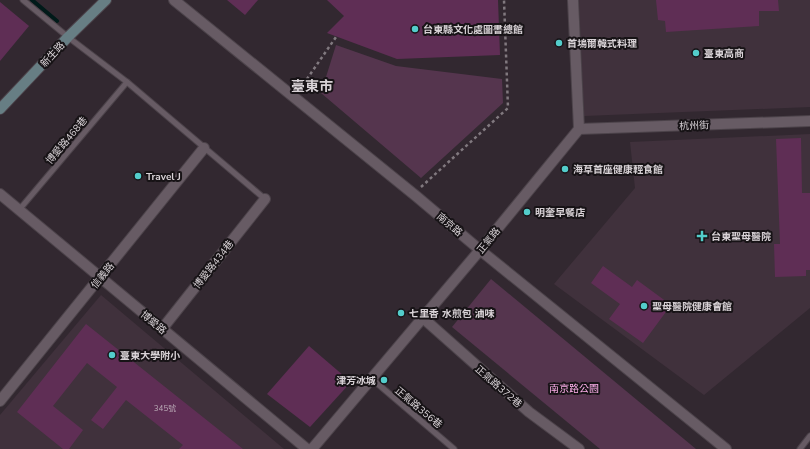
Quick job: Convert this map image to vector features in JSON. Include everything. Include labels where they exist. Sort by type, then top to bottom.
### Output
[{"type":"street","name":"新生路","points":[[0,109],[68,37],[106,0]]},
{"type":"street","name":"南京路","points":[[174,0],[416,196],[724,449]]},
{"type":"street","points":[[573,0],[579,129]]},
{"type":"street","name":"杭州街","points":[[579,129],[810,121]]},
{"type":"street","name":"正氣路","points":[[312,449],[480,250],[579,129]]},
{"type":"street","name":"信義路","points":[[0,401],[204,148]]},
{"type":"street","name":"博愛路","points":[[0,194],[307,449]]},
{"type":"street","name":"博愛路434巷","points":[[162,329],[265,199]]},
{"type":"street","name":"正氣路372巷","points":[[423,318],[529,412],[579,449]]},
{"type":"lane","points":[[23,0],[127,82],[265,199]]},
{"type":"lane","name":"博愛路468巷","points":[[18,210],[127,82]]},
{"type":"lane","name":"正氣路356巷","points":[[372,379],[454,449]]},
{"type":"lane","points":[[800,449],[810,436]]},
{"type":"path","points":[[418,190],[508,108],[504,0]]},
{"type":"path","points":[[297,92],[336,37]]},
{"type":"shaded area","name":"臺東高商","points":[[579,0],[810,0],[810,107],[584,116]]},
{"type":"shaded area","name":"台東聖母醫院","points":[[810,134],[810,308],[704,395],[554,284],[635,188],[630,142]]},
{"type":"shaded area","name":"臺東大學附小","points":[[101,295],[284,449],[0,449],[0,415]]},
{"type":"green space","points":[[336,45],[396,66],[502,79],[503,103],[421,178],[321,93]]},
{"type":"green space","name":"南京路公園","points":[[491,279],[696,449],[600,449],[452,327]]},
{"type":"building","points":[[227,0],[258,0],[245,15]]},
{"type":"building","name":"台東縣文化處圖書總館","points":[[327,0],[498,0],[500,55],[397,59],[327,33],[344,16]]},
{"type":"building","points":[[656,0],[778,0],[779,11],[759,11],[759,26],[666,32],[665,21],[658,20]]},
{"type":"building","points":[[0,2],[29,26],[0,61]]},
{"type":"building","points":[[801,138],[802,193],[810,193],[810,270],[806,270],[806,276],[775,277],[774,244],[780,244],[776,139]]},
{"type":"building","name":"聖母醫院健康會館","points":[[603,266],[632,287],[637,280],[671,305],[643,343],[609,319],[620,304],[591,283]]},
{"type":"building","points":[[86,324],[243,449],[179,449],[183,445],[126,400],[103,429],[91,420],[117,387],[87,363],[53,406],[83,430],[69,449],[63,449],[17,412]]},
{"type":"building","points":[[309,346],[351,382],[310,427],[267,394]]},
{"type":"waterway","points":[[32,0],[57,21]]},
{"type":"place","name":"台東縣文化處圖書總館","points":[[415,29]]},
{"type":"place","name":"首塢爾韓式料理","points":[[559,43]]},
{"type":"place","name":"臺東高商","points":[[696,53]]},
{"type":"place","name":"海草首座健康輕食館","points":[[565,169]]},
{"type":"place","name":"Travel J","points":[[138,176]]},
{"type":"place","name":"明奎早餐店","points":[[527,212]]},
{"type":"place","name":"台東聖母醫院","points":[[702,236]]},
{"type":"place","name":"聖母醫院健康會館","points":[[644,306]]},
{"type":"place","name":"七里香 水煎包 滷味","points":[[401,313]]},
{"type":"place","name":"臺東大學附小","points":[[112,355]]},
{"type":"place","name":"津芳冰城","points":[[384,380]]},
{"type":"district","name":"臺東市","points":[[312,86]]}]
